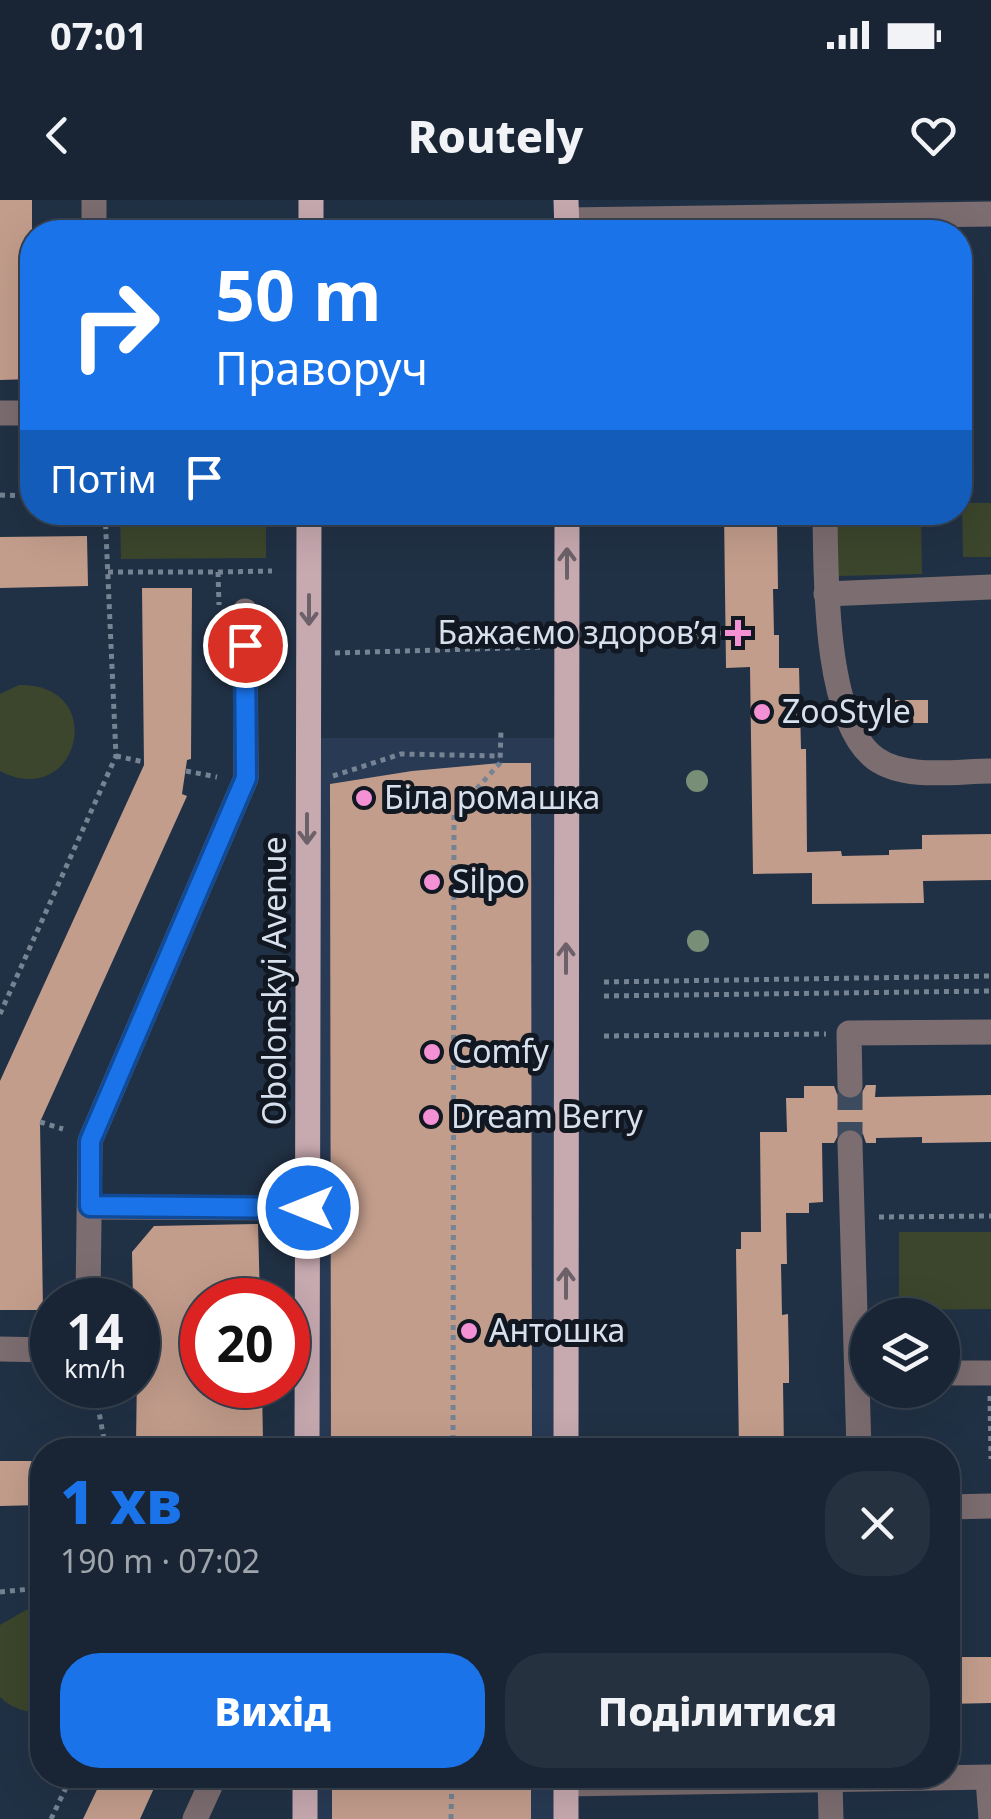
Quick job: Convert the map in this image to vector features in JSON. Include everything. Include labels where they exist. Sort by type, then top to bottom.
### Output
[{"type":"main road","name":"Obolonskyi Avenue","points":[[307,1438],[309,525]]},
{"type":"main road","points":[[566,1438],[567,525]]},
{"type":"main road","points":[[305,1788],[305,1819]]},
{"type":"main road","points":[[566,1788],[566,1819]]},
{"type":"lane","points":[[899,220],[991,214]]},
{"type":"lane","points":[[567,218],[640,220]]},
{"type":"lane","points":[[826,525],[826,594],[840,699],[854,731],[876,758],[910,772],[991,771]]},
{"type":"lane","points":[[826,594],[991,587]]},
{"type":"lane","points":[[88,1278],[90,1141],[246,778],[232,610]]},
{"type":"lane","points":[[850,1085],[849,1033],[991,1032]]},
{"type":"lane","points":[[850,1143],[857,1298]]},
{"type":"lane","points":[[90,1206],[308,1208]]},
{"type":"lane","points":[[0,1349],[30,1350]]},
{"type":"lane","points":[[960,1373],[990,1373]]},
{"type":"lane","points":[[858,1438],[860,1408]]},
{"type":"lane","points":[[960,1507],[991,1506]]},
{"type":"lane","points":[[960,1779],[990,1778],[991,1819]]},
{"type":"lane","points":[[195,1819],[209,1788]]},
{"type":"lane","points":[[830,1788],[831,1819]]},
{"type":"path","points":[[0,1014],[116,756],[106,525]]},
{"type":"path","points":[[108,572],[272,571]]},
{"type":"path","points":[[218,572],[232,610]]},
{"type":"path","points":[[606,634],[726,633]]},
{"type":"path","points":[[333,653],[547,647]]},
{"type":"path","points":[[453,1438],[454,814],[500,763],[502,730]]},
{"type":"path","points":[[321,780],[401,754],[500,756]]},
{"type":"path","points":[[116,756],[144,762]]},
{"type":"path","points":[[186,770],[220,778],[220,759]]},
{"type":"path","points":[[604,982],[991,976]]},
{"type":"path","points":[[604,996],[991,991]]},
{"type":"path","points":[[604,1036],[849,1033]]},
{"type":"path","points":[[40,1122],[63,1129]]},
{"type":"path","points":[[852,1217],[991,1216]]},
{"type":"path","points":[[990,1373],[991,1460]]},
{"type":"path","points":[[98,1408],[104,1438]]},
{"type":"path","points":[[0,1592],[30,1589]]},
{"type":"path","points":[[51,1819],[66,1788]]},
{"type":"path","points":[[451,1819],[452,1788]]},
{"type":"shaded area","name":"Dream Berry","points":[[313,738],[556,738],[554,1438],[312,1438]]},
{"type":"shaded area","points":[[311,1788],[554,1788],[554,1819],[311,1819]]},
{"type":"green space","points":[[972,503],[991,503],[991,557],[963,557],[962,525],[972,525]]},
{"type":"green space","points":[[120,525],[266,525],[266,558],[121,559]]},
{"type":"green space","points":[[837,525],[921,525],[922,574],[838,576]]},
{"type":"green space","points":[[19,685],[48,690],[66,703],[74,722],[73,743],[65,761],[49,775],[27,779],[0,771],[0,694]]},
{"type":"green space","points":[[899,1232],[991,1232],[991,1309],[960,1309],[960,1298],[899,1298]]},
{"type":"green space","points":[[30,1610],[30,1712],[0,1697],[0,1625]]},
{"type":"building","points":[[0,200],[32,200],[32,220],[20,220],[20,379],[0,380]]},
{"type":"building","points":[[724,525],[777,525],[774,635],[779,635],[779,668],[799,668],[801,749],[806,749],[807,852],[889,855],[889,850],[922,849],[922,835],[991,834],[991,880],[923,881],[924,903],[812,904],[812,873],[753,874],[750,667],[726,668]]},
{"type":"building","points":[[87,536],[88,586],[0,588],[0,537]]},
{"type":"building","points":[[142,588],[192,588],[191,759],[187,760],[182,794],[187,796],[40,1122],[42,1278],[30,1278],[30,1310],[0,1310],[0,1081],[144,765]]},
{"type":"building","points":[[887,700],[928,700],[928,723],[887,723]]},
{"type":"building","name":"Dream Berry","points":[[531,763],[532,1438],[331,1438],[330,784],[412,771]]},
{"type":"building","points":[[866,1085],[876,1085],[875,1097],[991,1095],[991,1142],[922,1143],[922,1137],[876,1138],[876,1143],[866,1143],[863,1134],[850,1127],[841,1130],[834,1143],[822,1143],[823,1202],[809,1203],[809,1213],[786,1213],[787,1264],[781,1264],[782,1315],[788,1314],[789,1383],[783,1383],[784,1438],[739,1438],[736,1249],[741,1249],[741,1232],[761,1232],[760,1132],[787,1132],[786,1098],[804,1098],[804,1086],[834,1086],[837,1094],[849,1101],[859,1098]]},
{"type":"building","points":[[258,1224],[259,1278],[180,1278],[180,1408],[262,1408],[263,1438],[136,1438],[136,1408],[160,1408],[160,1278],[133,1278],[132,1252],[154,1226]]},
{"type":"building","points":[[0,1461],[30,1461],[30,1505],[0,1506]]},
{"type":"building","points":[[960,1657],[991,1657],[991,1703],[960,1704]]},
{"type":"building","points":[[98,1788],[154,1788],[140,1819],[83,1819]]},
{"type":"building","points":[[332,1788],[531,1788],[531,1819],[332,1819]]},
{"type":"tunnel","points":[[850,1085],[850,1143]]},
{"type":"place","name":"Бажаємо здоровʼя","points":[[738,633]]},
{"type":"place","name":"ZooStyle","points":[[762,712]]},
{"type":"place","name":"Біла ромашка","points":[[364,798]]},
{"type":"place","name":"Silpo","points":[[432,882]]},
{"type":"place","name":"Comfy","points":[[432,1052]]},
{"type":"place","name":"Dream Berry","points":[[431,1117]]},
{"type":"place","name":"Антошка","points":[[469,1331]]},
{"type":"route","points":[[245,645],[246,778],[90,1141],[90,1206],[308,1208]]}]
